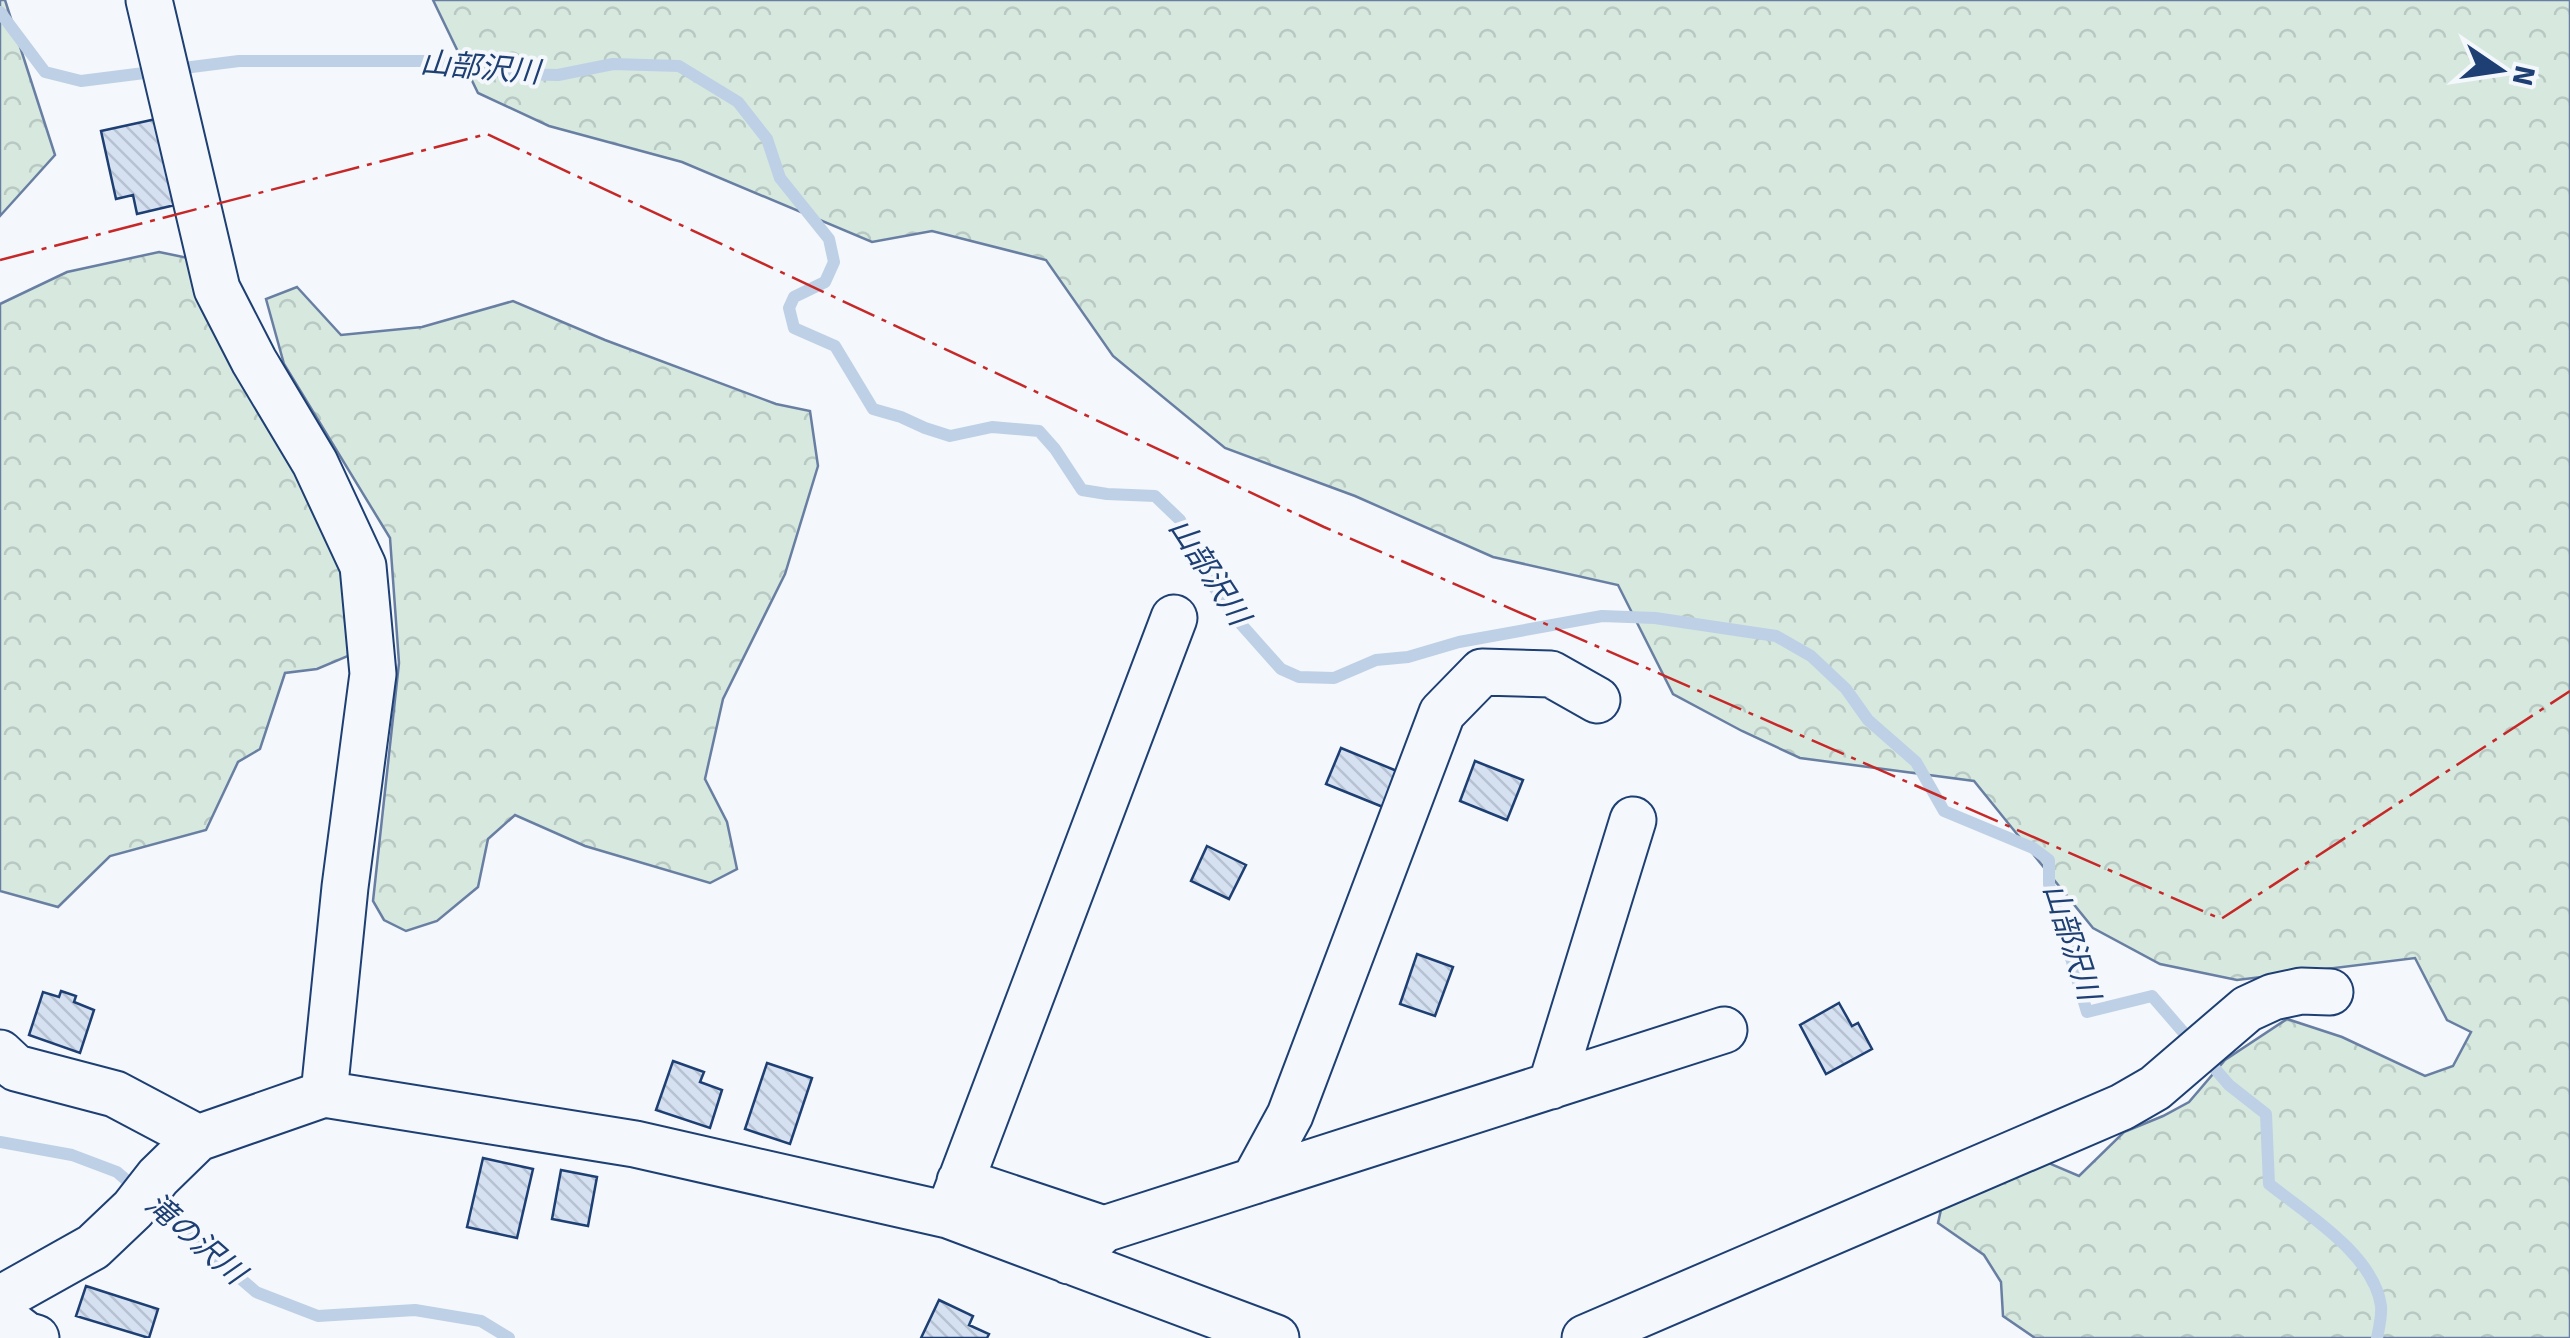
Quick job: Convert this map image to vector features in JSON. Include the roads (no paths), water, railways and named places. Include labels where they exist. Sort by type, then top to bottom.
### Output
[{"type":"street","points":[[149,0],[217,289],[254,362],[315,463],[363,566],[374,674],[345,887],[324,1094]]},
{"type":"street","points":[[954,1198],[1174,618]]},
{"type":"street","points":[[1254,1181],[1290,1115],[1442,714],[1482,672],[1551,674],[1597,700]]},
{"type":"street","points":[[1551,1086],[1633,820]]},
{"type":"street","points":[[1585,1338],[2122,1107],[2155,1088],[2246,1009],[2273,996],[2301,990],[2330,992]]},
{"type":"street","points":[[1070,1260],[1104,1229],[1724,1030]]},
{"type":"street","points":[[0,1053],[16,1068],[115,1094],[198,1138]]},
{"type":"street","points":[[0,1299],[92,1246],[198,1138],[324,1094],[954,1198],[1104,1229]]},
{"type":"street","points":[[954,1198],[1070,1260],[1276,1338]]},
{"type":"street","points":[[0,1316],[36,1338]]},
{"type":"waterway","name":"山部沢川","points":[[0,12],[45,72],[81,81],[239,61],[429,61],[513,74],[558,75],[613,64],[679,66],[738,102],[767,139],[780,178],[829,239],[834,262],[825,282],[794,297],[789,308],[794,328],[835,346],[873,409],[950,436],[992,427],[1039,431],[1082,490],[1155,496],[1180,520],[1206,576],[1240,623],[1281,669],[1299,677],[1334,678],[1376,660],[1408,657],[1459,642],[1602,616],[1655,618],[1776,636],[1811,656],[1846,689],[1868,720],[1916,762],[1944,811],[2033,848],[2049,860],[2049,884],[2087,1012],[2152,996],[2229,1085],[2266,1114],[2269,1184],[2337,1237],[2366,1270],[2381,1306],[2377,1338]]},
{"type":"waterway","name":"滝の沢川","points":[[0,1142],[72,1155],[117,1172],[256,1292],[318,1316],[415,1310],[481,1321],[509,1338]]}]
